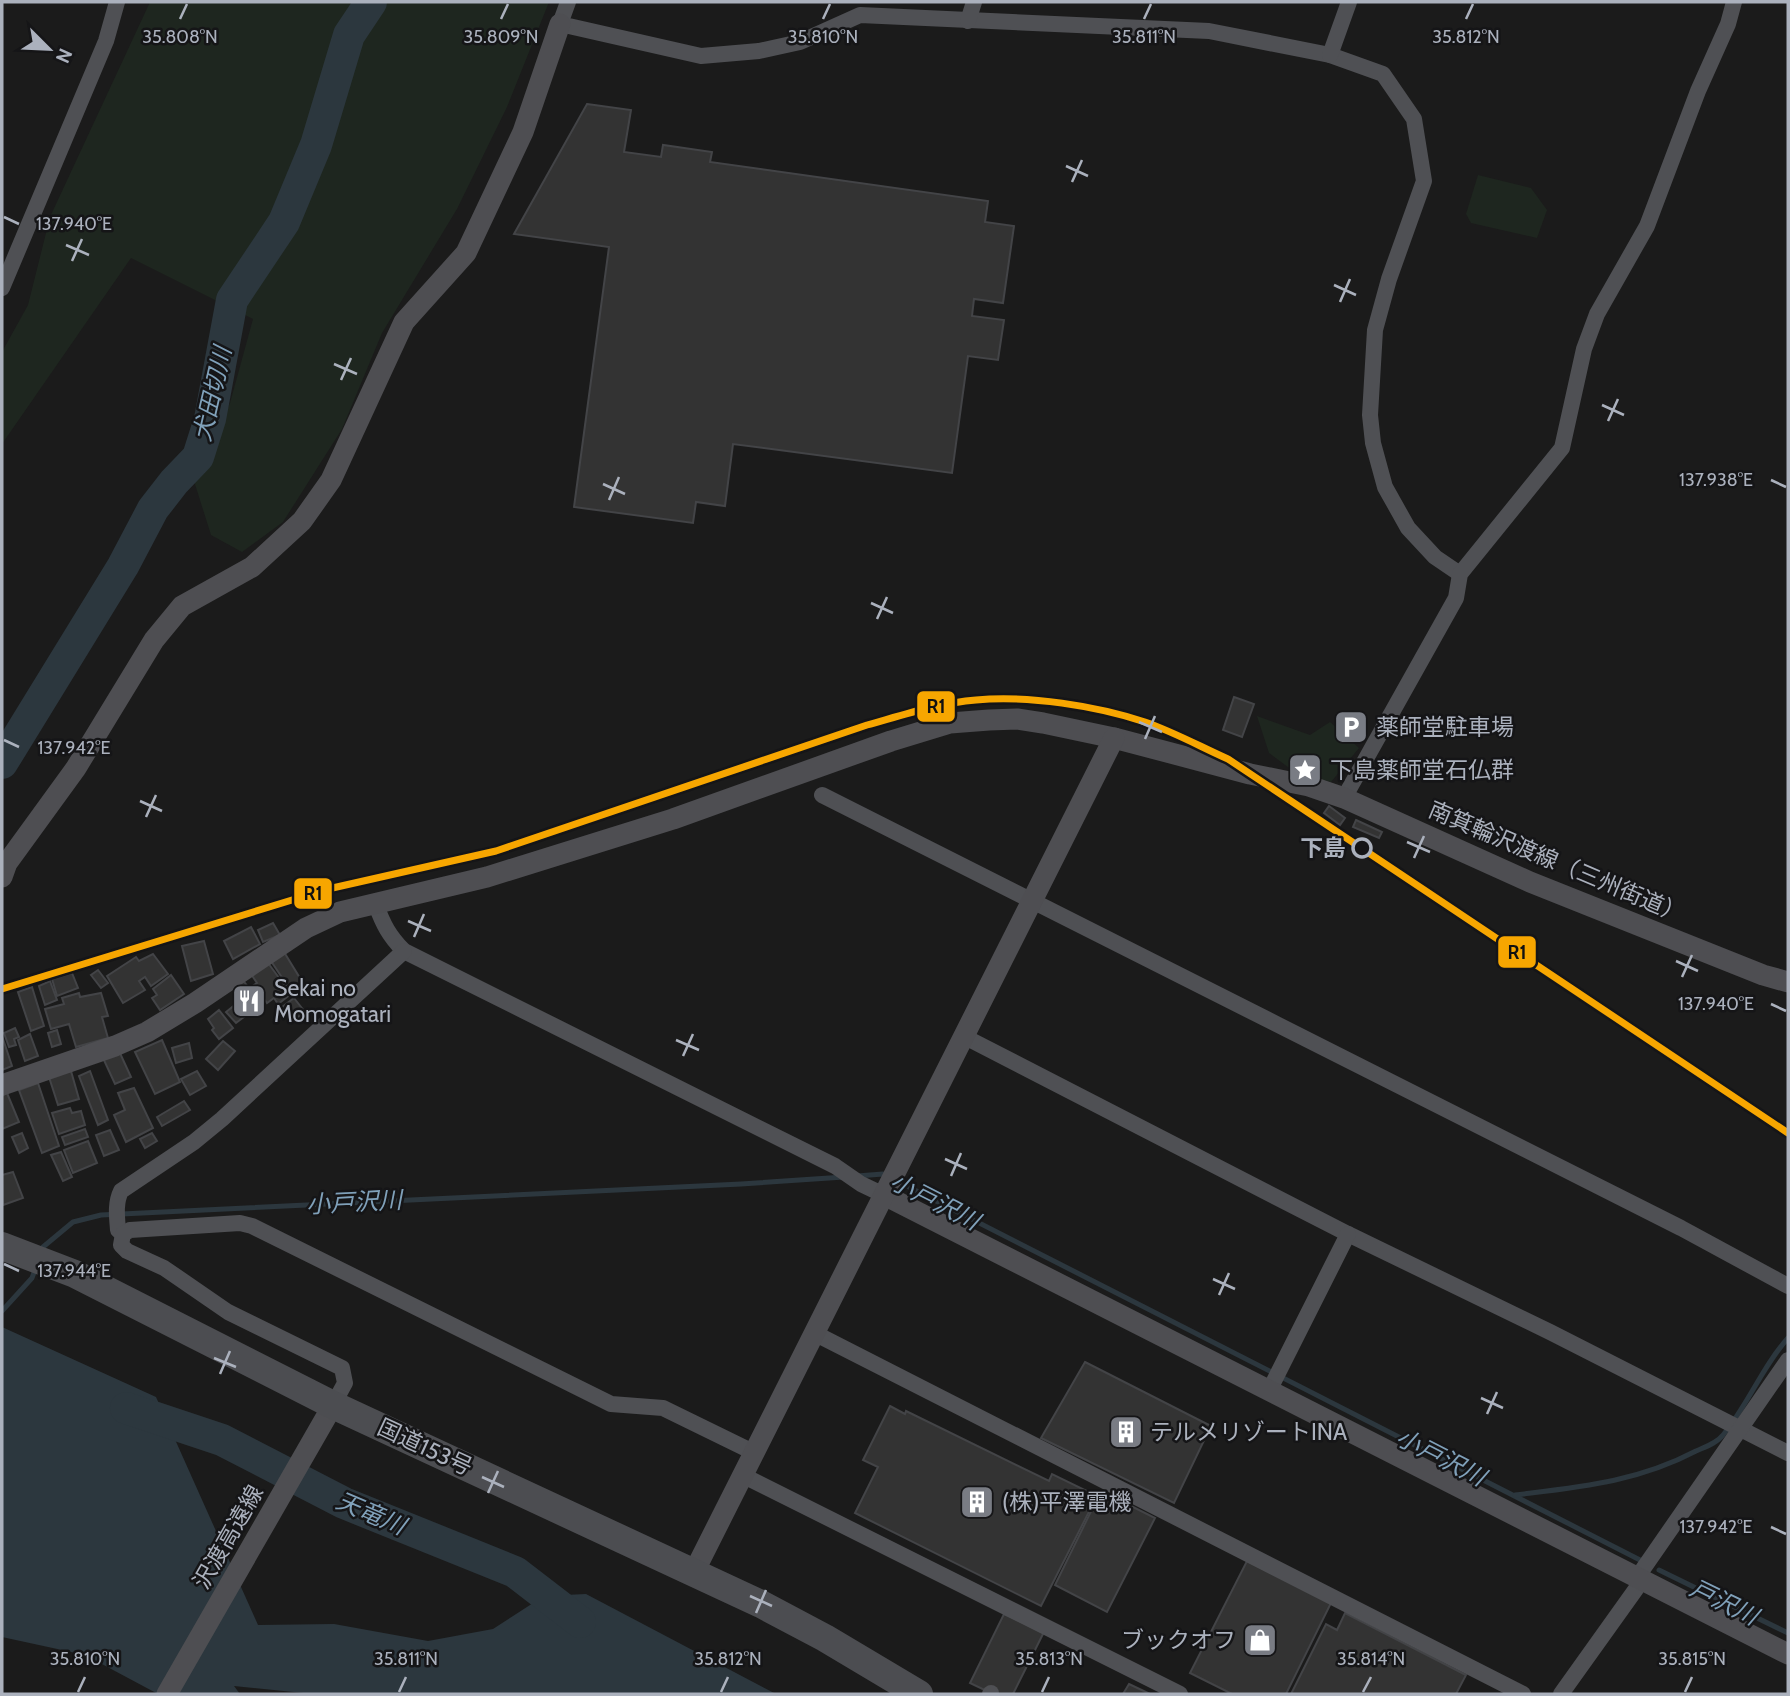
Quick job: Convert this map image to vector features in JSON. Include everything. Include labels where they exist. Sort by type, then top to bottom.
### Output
[{"type":"highway","name":"国道153号","points":[[2,1246],[75,1274],[146,1310],[328,1415],[694,1572],[825,1638],[919,1694]]},
{"type":"street","points":[[2,288],[106,41],[117,2]]},
{"type":"street","points":[[2,877],[7,863],[76,768],[154,640],[181,606],[252,567],[302,521],[331,480],[404,322],[467,253],[523,132],[568,2]]},
{"type":"street","points":[[968,21],[975,2]]},
{"type":"street","points":[[1330,55],[1349,2]]},
{"type":"street","points":[[1344,798],[1456,598],[1460,575],[1562,448],[1584,349],[1597,314],[1647,226],[1698,91],[1728,24],[1734,2]]},
{"type":"street","points":[[560,24],[701,55],[759,51],[800,42],[860,15],[1209,31],[1330,55],[1383,74],[1414,120],[1424,181],[1389,279],[1375,330],[1370,415],[1373,443],[1385,487],[1408,528],[1435,557],[1460,575]]},
{"type":"street","name":"南箕輪沢渡線（三州街道）","points":[[2,1085],[115,1046],[147,1032],[306,928],[341,912],[487,877],[673,820],[891,741],[950,723],[1017,719],[1114,737],[1250,774],[1309,786],[1344,798],[1530,883],[1763,975],[1788,982]]},
{"type":"street","points":[[694,1572],[1114,737]]},
{"type":"street","points":[[822,795],[1682,1228],[1788,1286]]},
{"type":"street","points":[[376,905],[391,938],[404,951],[835,1166],[861,1184],[886,1192],[1788,1654]]},
{"type":"street","points":[[328,1415],[345,1383],[342,1368],[228,1312],[164,1268],[127,1251],[121,1245],[118,1198],[121,1191],[194,1142],[222,1119],[404,951]]},
{"type":"street","points":[[963,1036],[1348,1234],[1550,1332],[1788,1453]]},
{"type":"street","points":[[120,1229],[240,1223],[252,1226],[611,1404],[663,1408],[753,1452]]},
{"type":"street","points":[[1271,1388],[1348,1234]]},
{"type":"street","points":[[814,1333],[1523,1694]]},
{"type":"street","points":[[1561,1694],[1636,1588],[1643,1569],[1733,1425],[1788,1360]]},
{"type":"street","name":"沢渡高遠線","points":[[167,1694],[328,1415]]},
{"type":"street","points":[[742,1475],[1181,1694]]},
{"type":"shaded area","points":[[150,2],[549,2],[507,107],[457,209],[382,333],[342,429],[283,522],[242,552],[211,535],[194,481],[230,403],[253,319],[131,258],[2,444],[2,352],[28,305],[50,217]]},
{"type":"shaded area","points":[[1478,175],[1531,188],[1547,210],[1537,238],[1471,223],[1466,214]]},
{"type":"shaded area","points":[[1257,716],[1310,735],[1330,722],[1359,748],[1331,782],[1296,773],[1269,753]]},
{"type":"shaded area","points":[[2,1327],[156,1397],[258,1625],[334,1624],[428,1641],[493,1629],[544,1596],[586,1594],[776,1694],[313,1694],[234,1686],[240,1694],[158,1694],[85,1655],[2,1637]]},
{"type":"building","points":[[587,104],[631,110],[624,152],[661,157],[663,145],[712,152],[710,162],[988,201],[985,222],[1014,226],[1003,303],[974,299],[972,316],[1004,320],[998,360],[968,356],[952,473],[733,444],[725,506],[696,502],[693,523],[574,507],[609,247],[514,234]]},
{"type":"building","points":[[1234,697],[1254,704],[1242,737],[1223,730]]},
{"type":"building","points":[[1329,806],[1345,818],[1340,825],[1324,813]]},
{"type":"building","points":[[1356,820],[1382,832],[1379,838],[1353,827]]},
{"type":"building","points":[[273,923],[280,935],[263,942],[258,930]]},
{"type":"building","points":[[251,927],[260,944],[233,959],[224,941]]},
{"type":"building","points":[[204,941],[213,974],[191,981],[182,946]]},
{"type":"building","points":[[284,952],[303,983],[291,991],[271,961]]},
{"type":"building","points":[[153,954],[168,974],[151,986],[145,977],[139,981],[145,990],[123,1003],[107,976],[136,957],[139,961]]},
{"type":"building","points":[[268,963],[291,994],[278,1004],[274,998],[267,1003],[254,985],[257,983],[251,974]]},
{"type":"building","points":[[98,970],[108,983],[101,988],[91,975]]},
{"type":"building","points":[[72,973],[78,988],[57,996],[52,979]]},
{"type":"building","points":[[171,975],[184,994],[160,1010],[152,998],[157,995],[153,989]]},
{"type":"building","name":"Sekai no Momogatari","points":[[242,979],[261,1004],[236,1023],[226,1012],[242,999],[233,987]]},
{"type":"building","points":[[50,981],[57,1000],[45,1005],[39,986]]},
{"type":"building","points":[[32,987],[44,1026],[31,1031],[18,992]]},
{"type":"building","points":[[79,993],[80,997],[101,993],[108,1016],[102,1017],[108,1038],[76,1047],[69,1024],[51,1029],[45,1009],[64,1004],[62,998]]},
{"type":"building","points":[[294,998],[305,1012],[292,1022],[281,1008]]},
{"type":"building","points":[[219,1010],[233,1028],[219,1039],[208,1019]]},
{"type":"building","points":[[15,1028],[19,1037],[14,1039],[16,1045],[9,1047],[4,1033]]},
{"type":"building","points":[[57,1030],[61,1044],[52,1047],[48,1033]]},
{"type":"building","points":[[30,1034],[38,1056],[25,1061],[18,1040]]},
{"type":"building","points":[[2,1036],[12,1066],[2,1070]]},
{"type":"building","points":[[162,1040],[180,1082],[155,1094],[135,1052]]},
{"type":"building","points":[[223,1041],[235,1051],[218,1070],[206,1059]]},
{"type":"building","points":[[189,1043],[192,1058],[176,1063],[172,1048]]},
{"type":"building","points":[[119,1051],[131,1077],[115,1084],[103,1058]]},
{"type":"building","points":[[71,1071],[79,1099],[58,1105],[49,1077]]},
{"type":"building","points":[[90,1071],[108,1120],[98,1125],[79,1076]]},
{"type":"building","points":[[197,1071],[206,1086],[190,1095],[181,1079]]},
{"type":"building","points":[[38,1083],[59,1146],[42,1153],[19,1090]]},
{"type":"building","points":[[134,1088],[153,1128],[126,1142],[114,1115],[125,1110],[118,1093]]},
{"type":"building","points":[[7,1093],[19,1122],[2,1129],[2,1096]]},
{"type":"building","points":[[184,1101],[190,1110],[162,1126],[157,1117]]},
{"type":"building","points":[[70,1108],[72,1113],[81,1111],[85,1125],[59,1134],[52,1113]]},
{"type":"building","points":[[85,1129],[88,1137],[65,1145],[62,1137]]},
{"type":"building","points":[[110,1130],[119,1150],[104,1156],[96,1135]]},
{"type":"building","points":[[22,1133],[28,1148],[19,1153],[12,1137]]},
{"type":"building","points":[[152,1133],[157,1141],[145,1148],[140,1139]]},
{"type":"building","points":[[88,1141],[97,1163],[73,1173],[64,1150]]},
{"type":"building","points":[[61,1152],[72,1177],[63,1181],[51,1155]]},
{"type":"building","points":[[13,1172],[23,1198],[3,1205],[2,1175]]},
{"type":"building","name":"テルメリゾートINA","points":[[1085,1362],[1211,1426],[1174,1503],[1041,1438]]},
{"type":"building","name":"(株)平澤電機","points":[[890,1406],[905,1414],[906,1411],[1049,1481],[1052,1474],[1097,1496],[1041,1606],[855,1513],[878,1467],[863,1460]]},
{"type":"building","points":[[1101,1491],[1155,1518],[1107,1612],[1055,1585]]},
{"type":"building","name":"ブックオフ","points":[[1247,1561],[1331,1603],[1286,1694],[1232,1694],[1190,1673]]},
{"type":"building","points":[[1345,1613],[1466,1675],[1456,1694],[1291,1694],[1326,1624],[1337,1630]]},
{"type":"building","points":[[1004,1614],[1044,1632],[1013,1694],[993,1694],[970,1683]]},
{"type":"building","points":[[1129,1684],[1150,1694],[1123,1694]]},
{"type":"waterway","name":"犬田切川","points":[[2,763],[123,566],[153,509],[198,457],[210,419],[232,300],[284,222],[316,145],[349,35],[371,2]]},
{"type":"waterway","name":"小戸沢川","points":[[857,1176],[888,1176]]},
{"type":"waterway","name":"小戸沢川","points":[[41,1251],[73,1222],[101,1215],[844,1177]]},
{"type":"waterway","name":"小戸沢川","points":[[897,1181],[1640,1560]]},
{"type":"waterway","name":"小戸沢川","points":[[2,1311],[32,1278],[36,1267]]},
{"type":"waterway","name":"小戸沢川","points":[[1515,1495],[1608,1482],[1652,1470],[1714,1443],[1732,1423],[1770,1361],[1788,1338]]},
{"type":"waterway","name":"天竜川","points":[[126,1408],[222,1440],[344,1503],[515,1572],[580,1622]]},
{"type":"waterway","name":"戸沢川","points":[[1659,1570],[1788,1633]]},
{"type":"transit line","name":"R1","points":[[2,989],[328,889],[496,851],[908,713],[976,700],[1018,699],[1084,707],[1145,722],[1228,759],[1788,1133]]},
{"type":"place","name":"薬師堂駐車場","points":[[1351,727]]},
{"type":"place","name":"下島薬師堂石仏群","points":[[1305,770]]},
{"type":"place","name":"下島","points":[[1362,848]]},
{"type":"place","name":"Sekai no Momogatari","points":[[249,1001]]},
{"type":"place","name":"テルメリゾートINA","points":[[1126,1432]]},
{"type":"place","name":"(株)平澤電機","points":[[977,1502]]},
{"type":"place","name":"ブックオフ","points":[[1260,1640]]}]
